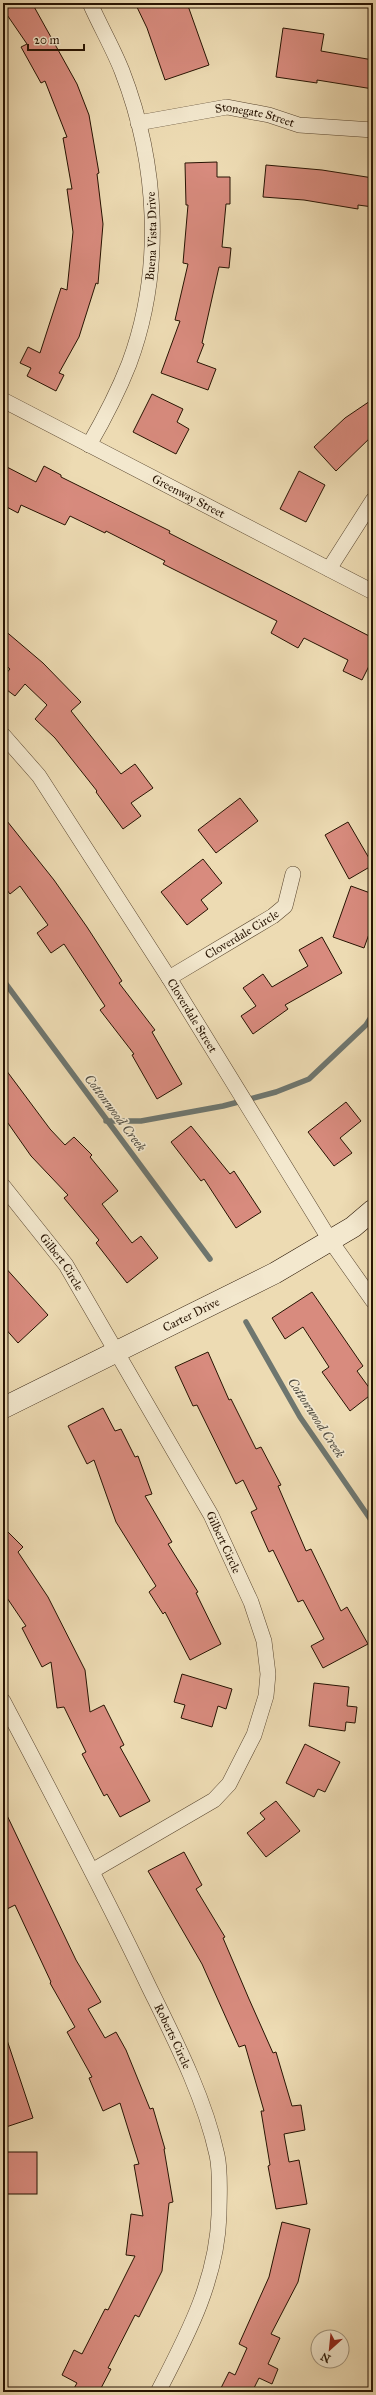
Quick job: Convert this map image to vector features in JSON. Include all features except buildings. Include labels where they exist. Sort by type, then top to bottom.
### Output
[{"type":"street","name":"Buena Vista Drive","points":[[89,445],[113,401],[129,363],[142,322],[152,258],[154,231],[147,159],[138,123],[122,72],[90,3]]},
{"type":"street","name":"Stonegate Street","points":[[138,123],[227,107],[269,115],[299,125],[373,130]]},
{"type":"street","name":"Greenway Street","points":[[3,400],[373,592]]},
{"type":"street","points":[[329,569],[373,500]]},
{"type":"street","name":"Cloverdale Street","points":[[3,736],[39,776],[169,978],[330,1240],[373,1301]]},
{"type":"street","name":"Cloverdale Circle","points":[[169,978],[274,916],[285,906],[293,874]]},
{"type":"street","name":"Gilbert Circle","points":[[3,1186],[66,1266],[215,1522],[251,1602],[264,1641],[268,1674],[266,1696],[254,1735],[229,1784],[214,1800],[92,1871]]},
{"type":"street","name":"Carter Drive","points":[[3,1408],[116,1350],[255,1283],[353,1227],[373,1210]]},
{"type":"street","name":"Roberts Circle","points":[[3,1701],[92,1871],[181,2053],[217,2156],[219,2217],[209,2282],[189,2333],[158,2392]]},
{"type":"waterway","name":"Cottonwood Creek","points":[[3,980],[210,1259]]},
{"type":"waterway","points":[[106,1121],[141,1121],[223,1106],[276,1092],[309,1079],[366,1025],[373,1014]]},
{"type":"waterway","name":"Cottonwood Creek","points":[[246,1322],[300,1417],[373,1523]]}]
